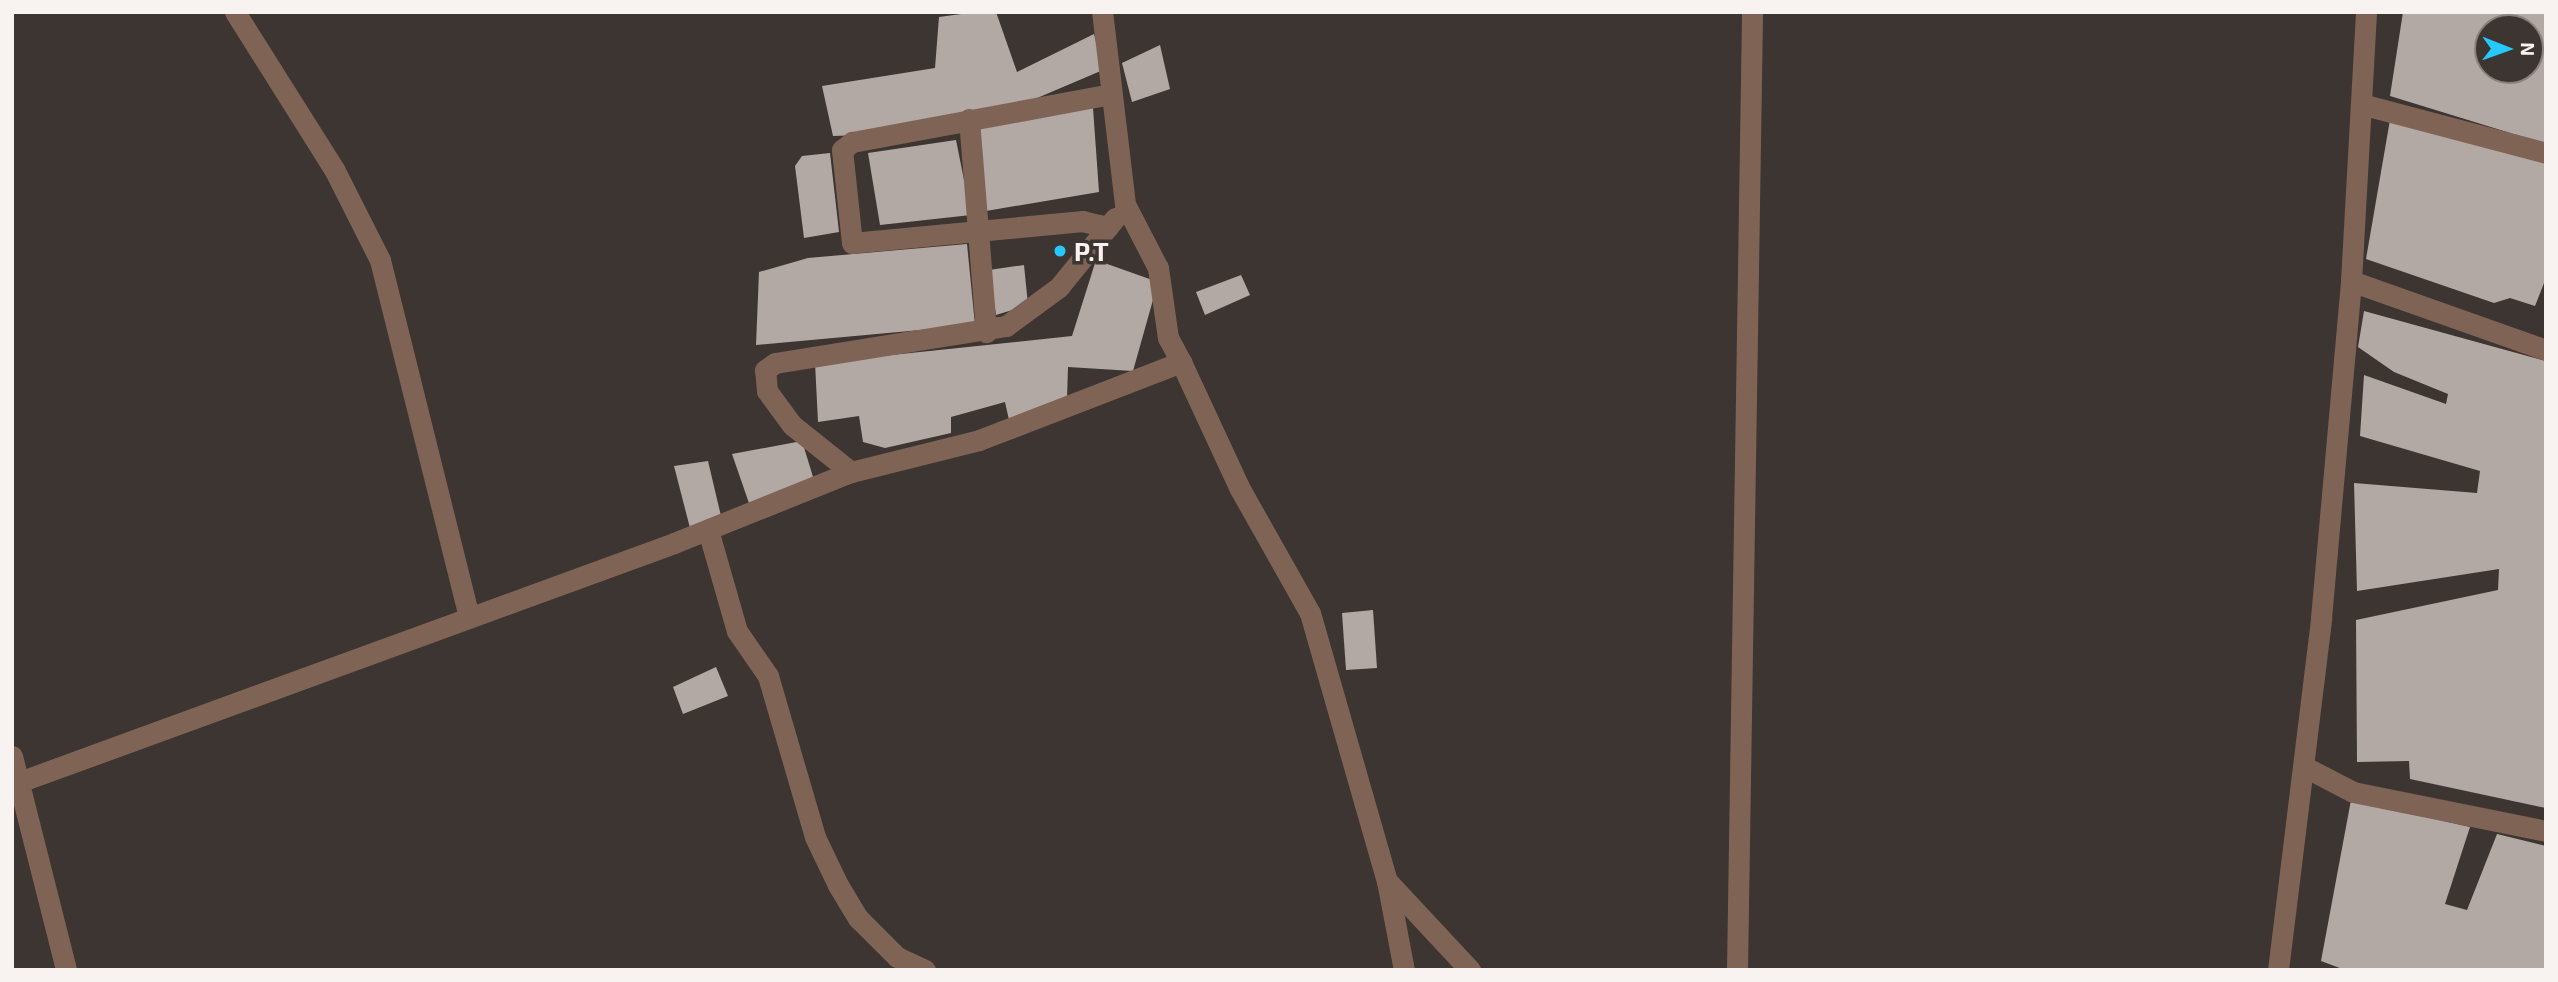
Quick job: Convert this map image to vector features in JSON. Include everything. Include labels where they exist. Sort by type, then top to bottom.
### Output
[{"type":"street","points":[[235,12],[334,169],[380,260],[469,617]]},
{"type":"street","points":[[1102,12],[1125,204],[1158,268],[1168,338],[1241,489],[1310,613],[1387,881],[1405,970]]},
{"type":"street","points":[[1737,970],[1752,12]]},
{"type":"street","points":[[2285,967],[2290,834],[2305,767],[2351,281],[2366,12]]},
{"type":"street","points":[[1108,227],[1083,221],[852,243],[842,150],[852,142],[1110,94]]},
{"type":"street","points":[[2361,104],[2546,153]]},
{"type":"street","points":[[969,119],[986,332]]},
{"type":"street","points":[[851,471],[792,425],[767,391],[765,370],[796,360],[986,332],[1033,310],[1108,227],[1125,204]]},
{"type":"street","points":[[2351,281],[2546,350]]},
{"type":"street","points":[[22,781],[708,530],[851,471],[990,436],[1181,362]]},
{"type":"street","points":[[708,530],[737,631],[768,676],[815,837],[838,886],[858,918],[897,957],[925,970]]},
{"type":"street","points":[[12,756],[22,781],[66,970]]},
{"type":"street","points":[[2305,767],[2353,792],[2546,831]]},
{"type":"street","points":[[1387,881],[1470,970]]},
{"type":"building","points":[[996,12],[1017,72],[1094,34],[1103,70],[1016,107],[893,134],[833,136],[822,86],[935,68],[939,17]]},
{"type":"building","points":[[2403,12],[2546,12],[2546,144],[2390,96]]},
{"type":"building","points":[[1160,45],[1170,89],[1132,102],[1122,63]]},
{"type":"building","points":[[1093,108],[1099,192],[986,211],[979,120]]},
{"type":"building","points":[[2391,114],[2546,156],[2546,278],[2535,306],[2510,298],[2494,303],[2366,259]]},
{"type":"building","points":[[956,140],[971,215],[880,225],[868,153]]},
{"type":"building","points":[[830,153],[839,232],[804,238],[795,166],[802,156]]},
{"type":"building","name":"P.T","points":[[1061,242],[1068,249],[1059,258],[1052,252]]},
{"type":"building","points":[[967,244],[975,325],[756,345],[759,272],[808,258]]},
{"type":"building","points":[[1096,260],[1158,282],[1133,371],[1068,367],[1067,399],[1009,420],[1005,402],[951,417],[951,433],[885,448],[863,442],[859,416],[818,422],[815,363],[1072,336]]},
{"type":"building","points":[[1024,265],[1028,305],[996,315],[989,270]]},
{"type":"building","points":[[1241,275],[1250,295],[1205,315],[1196,292]]},
{"type":"building","points":[[2364,311],[2546,361],[2546,808],[2410,779],[2409,761],[2357,762],[2356,620],[2498,590],[2499,569],[2357,591],[2354,483],[2477,493],[2480,471],[2360,436],[2364,375],[2446,404],[2448,394],[2394,372],[2358,347]]},
{"type":"building","points":[[802,441],[814,480],[750,506],[732,454]]},
{"type":"building","points":[[708,461],[721,516],[690,528],[674,466]]},
{"type":"building","points":[[1373,610],[1377,668],[1346,670],[1342,613]]},
{"type":"building","points":[[716,667],[728,696],[683,714],[673,687]]},
{"type":"building","points":[[2351,800],[2470,827],[2445,904],[2467,910],[2497,834],[2546,846],[2546,970],[2345,970],[2321,961]]},
{"type":"place","name":"P.T","points":[[1060,251]]}]
